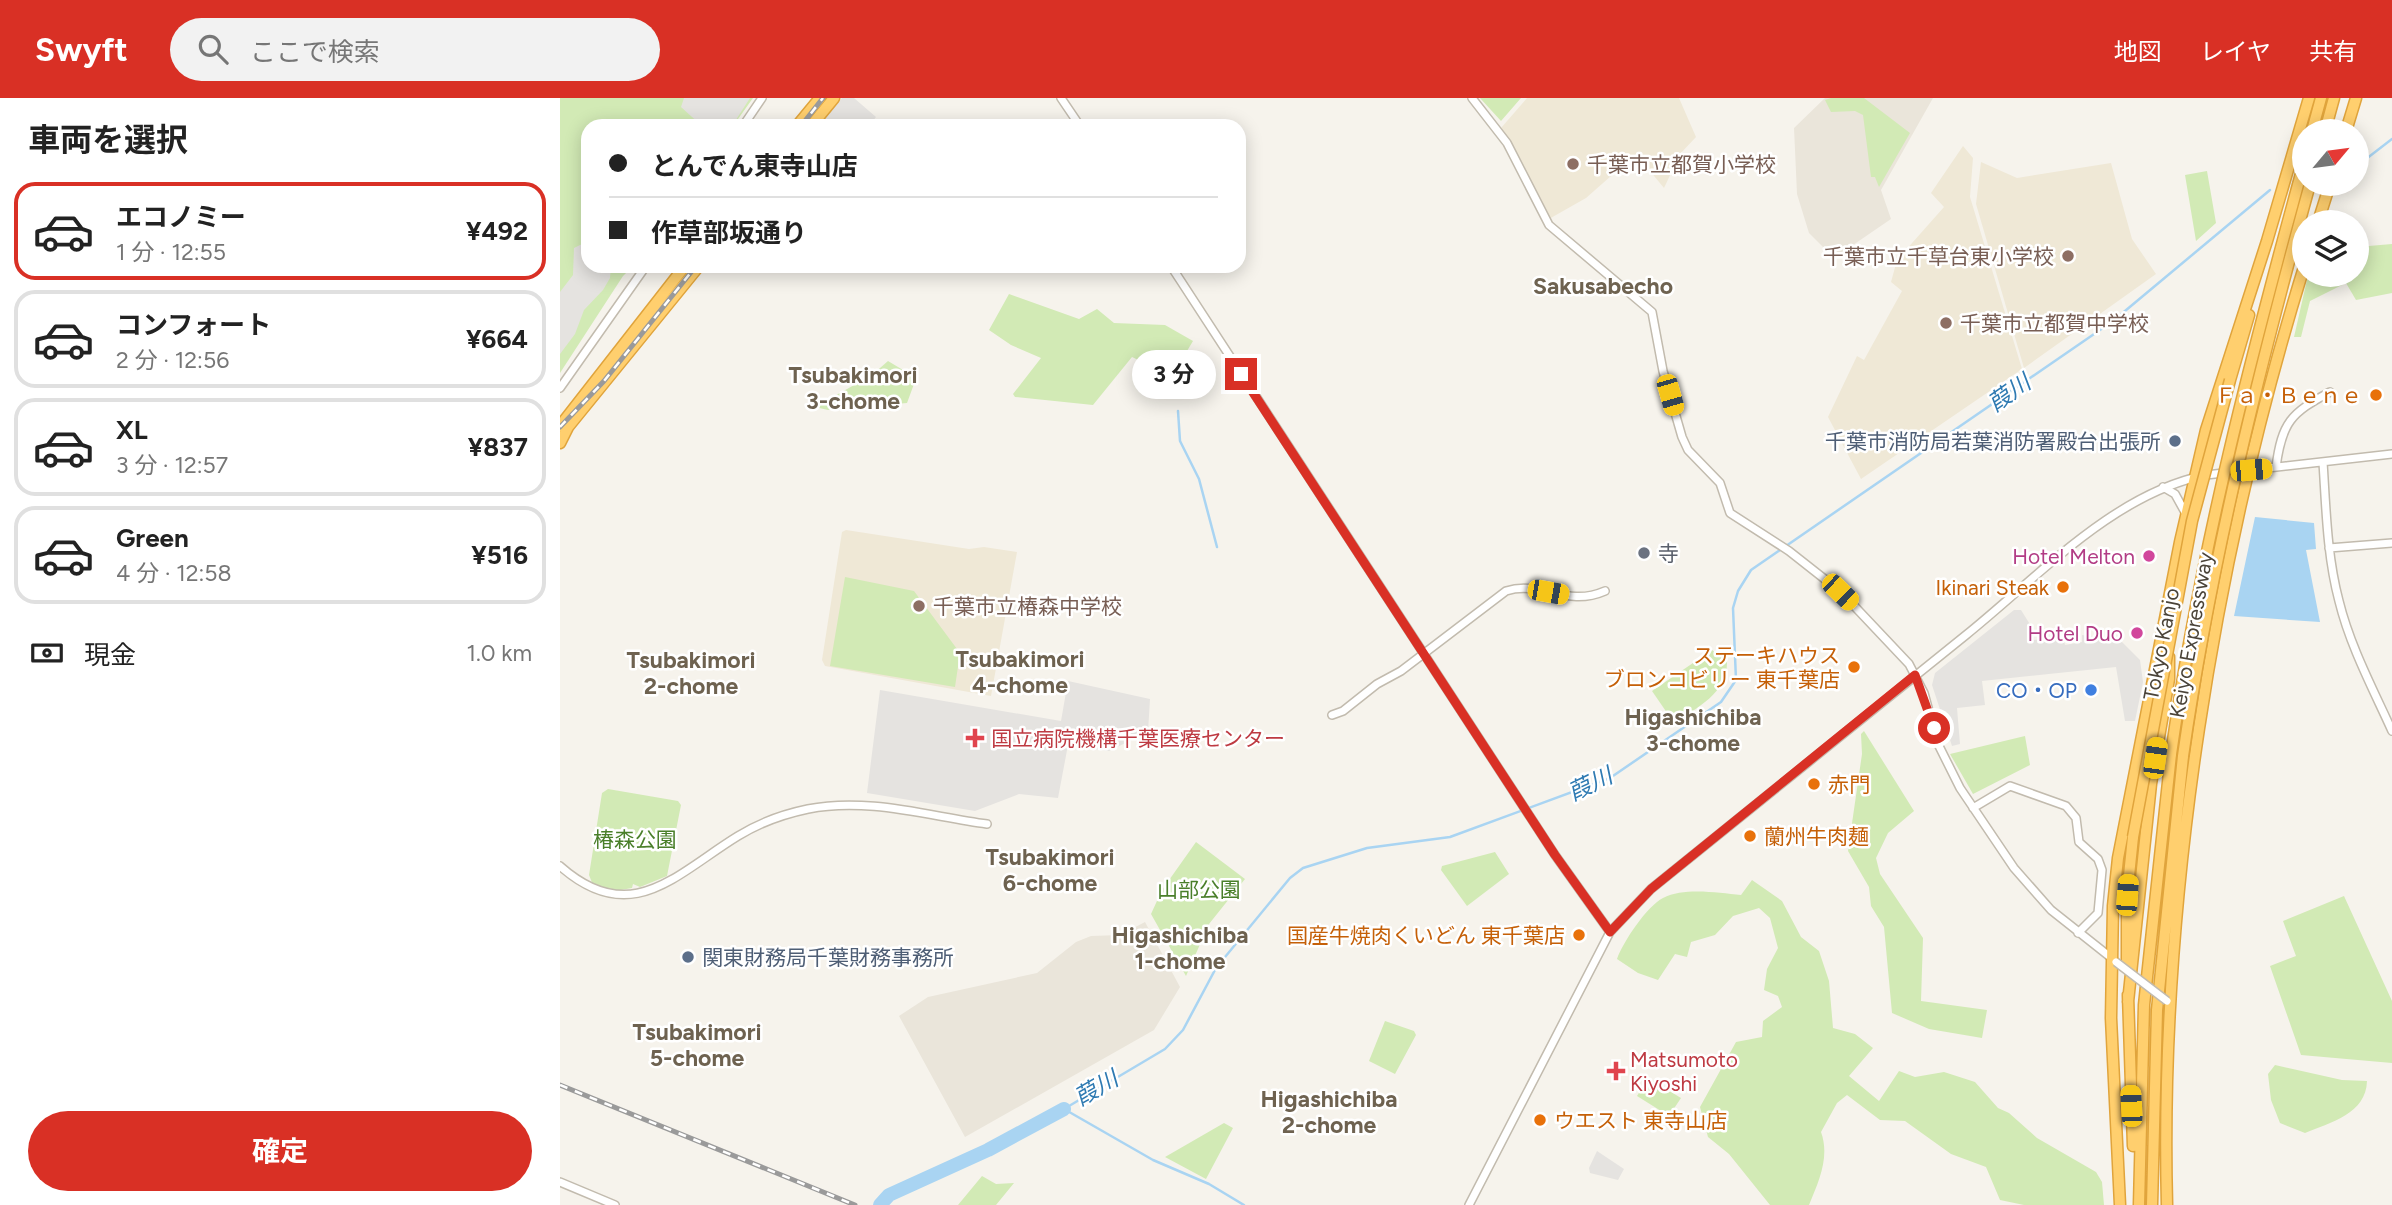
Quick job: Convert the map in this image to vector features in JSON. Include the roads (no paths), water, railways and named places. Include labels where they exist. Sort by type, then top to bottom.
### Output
[{"type":"highway","points":[[803,119],[820,98]]},
{"type":"highway","points":[[817,119],[834,98]]},
{"type":"highway","name":"Tokyo Kanjo","points":[[2120,1205],[2111,1053],[2118,859],[2195,477],[2223,373],[2267,241],[2309,98]]},
{"type":"highway","points":[[2315,119],[2321,98]]},
{"type":"highway","points":[[2328,119],[2334,98]]},
{"type":"highway","points":[[2350,119],[2356,98]]},
{"type":"highway","name":"Keiyo Expressway","points":[[2138,1205],[2144,1005],[2171,754],[2185,660],[2220,484],[2295,196]]},
{"type":"highway","name":"Keiyo Expressway","points":[[2152,1205],[2157,1010],[2183,756],[2204,623],[2232,483],[2307,196]]},
{"type":"highway","points":[[2138,1205],[2128,1002],[2127,895],[2133,837],[2192,521],[2267,241]]},
{"type":"highway","points":[[560,426],[680,273]]},
{"type":"highway","points":[[560,443],[568,427],[693,273]]},
{"type":"highway","points":[[2166,1205],[2169,1003],[2193,780],[2226,584],[2251,470],[2299,287]]},
{"type":"highway","points":[[2128,1002],[2151,784],[2169,679],[2170,601]]},
{"type":"street","points":[[748,119],[762,98]]},
{"type":"street","points":[[1061,98],[1075,119]]},
{"type":"street","points":[[1472,98],[1507,143],[1549,225],[1652,312],[1663,371],[1688,450],[1720,482],[1730,513],[1789,551],[1857,608],[1909,664],[1924,693],[1938,744],[1973,808],[2030,887],[2078,933],[2169,1003]]},
{"type":"street","points":[[560,388],[641,273]]},
{"type":"street","points":[[1176,273],[1533,820],[1610,932]]},
{"type":"street","points":[[2276,467],[2281,438],[2291,418],[2302,407],[2330,391]]},
{"type":"street","points":[[1469,1205],[1610,932],[1651,889],[2093,531],[2137,500],[2163,487],[2195,477],[2392,454]]},
{"type":"street","points":[[2323,462],[2329,548],[2336,591],[2348,632],[2392,731]]},
{"type":"street","points":[[2163,487],[2175,494],[2186,515]]},
{"type":"street","points":[[2329,548],[2392,543]]},
{"type":"street","points":[[1332,715],[1343,711],[1506,591],[1525,588],[1582,599],[1605,591]]},
{"type":"street","points":[[1973,808],[2010,786],[2066,806],[2076,818],[2079,842],[2101,864],[2100,907],[2095,918],[2078,933]]},
{"type":"street","points":[[560,866],[583,886],[603,894],[628,894],[655,889],[681,876],[758,826],[807,809],[838,804],[860,804],[988,824]]},
{"type":"street","points":[[560,1182],[615,1205]]},
{"type":"water","points":[[2255,517],[2314,523],[2316,549],[2306,550],[2320,622],[2234,616]]},
{"type":"waterway","name":"葭川","points":[[2370,156],[2392,139]]},
{"type":"waterway","name":"葭川","points":[[1244,1205],[1209,1184],[1153,1160],[1064,1109],[1165,1049],[1183,1030],[1216,968],[1290,878],[1303,868],[1367,848],[1450,837],[1610,778],[1721,702],[1736,680],[1733,608],[1738,591],[1751,570],[2113,321],[2270,190]]},
{"type":"waterway","points":[[1178,411],[1180,441],[1199,479],[1217,547]]},
{"type":"waterway","name":"葭川","points":[[880,1205],[889,1195],[988,1150],[1064,1109]]},
{"type":"railway","points":[[806,119],[823,98]]},
{"type":"railway","points":[[560,427],[604,381],[690,273]]},
{"type":"railway","points":[[560,1085],[855,1205]]},
{"type":"place","name":"千葉市立都賀小学校","points":[[1573,164]]},
{"type":"place","name":"千葉市立千草台東小学校","points":[[2068,256]]},
{"type":"place","name":"千葉市立都賀中学校","points":[[1946,323]]},
{"type":"place","name":"Ｆａ・Ｂｅｎｅ","points":[[2376,395]]},
{"type":"place","name":"千葉市消防局若葉消防署殿台出張所","points":[[2175,441]]},
{"type":"place","name":"寺","points":[[1644,553]]},
{"type":"place","name":"Hotel Melton","points":[[2149,556]]},
{"type":"place","name":"Ikinari Steak","points":[[2063,587]]},
{"type":"place","name":"千葉市立椿森中学校","points":[[919,606]]},
{"type":"place","name":"Hotel Duo","points":[[2137,633]]},
{"type":"place","name":"ステーキハウス ブロンコビリー 東千葉店","points":[[1854,667]]},
{"type":"place","name":"CO・OP","points":[[2091,690]]},
{"type":"place","name":"国立病院機構千葉医療センター","points":[[975,738]]},
{"type":"place","name":"赤門","points":[[1814,784]]},
{"type":"place","name":"蘭州牛肉麺","points":[[1750,836]]},
{"type":"place","name":"国産牛焼肉くいどん 東千葉店","points":[[1579,935]]},
{"type":"place","name":"関東財務局千葉財務事務所","points":[[688,957]]},
{"type":"place","name":"Matsumoto Kiyoshi","points":[[1616,1071]]},
{"type":"place","name":"ウエスト 東寺山店","points":[[1540,1120]]},
{"type":"district","name":"Sakusabecho","points":[[1603,286]]},
{"type":"district","name":"Tsubakimori 3-chome","points":[[853,388]]},
{"type":"district","name":"Tsubakimori 4-chome","points":[[1020,672]]},
{"type":"district","name":"Tsubakimori 2-chome","points":[[691,673]]},
{"type":"district","name":"Higashichiba 3-chome","points":[[1693,730]]},
{"type":"district","name":"Tsubakimori 6-chome","points":[[1050,870]]},
{"type":"district","name":"Higashichiba 1-chome","points":[[1180,948]]},
{"type":"district","name":"Tsubakimori 5-chome","points":[[697,1045]]},
{"type":"district","name":"Higashichiba 2-chome","points":[[1329,1112]]},
{"type":"park label","name":"椿森公園","points":[[635,839]]},
{"type":"park label","name":"山部公園","points":[[1199,889]]}]
